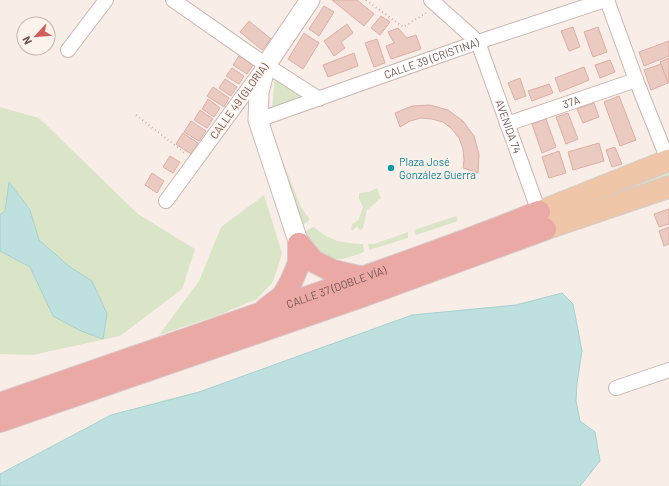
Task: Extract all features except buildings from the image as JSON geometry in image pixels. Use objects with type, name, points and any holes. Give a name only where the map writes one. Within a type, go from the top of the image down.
[{"type":"highway","name":"CALLE 37 (DOBLE VÍA)","points":[[0,404],[363,278],[503,227],[542,220]]},
{"type":"highway","name":"CALLE 37 (DOBLE VÍA)","points":[[0,421],[362,296],[542,220]]},
{"type":"highway","points":[[299,244],[313,261],[333,271],[363,278]]},
{"type":"highway","points":[[259,314],[283,296],[291,282],[299,263],[299,244]]},
{"type":"main road","name":"CALLE 37 (DOBLE VÍA)","points":[[542,220],[669,160]]},
{"type":"main road","name":"CALLE 37 (DOBLE VÍA)","points":[[542,220],[669,187]]},
{"type":"street","points":[[68,50],[106,0]]},
{"type":"street","points":[[174,0],[266,65],[319,99]]},
{"type":"street","name":"CALLE 49 (GLORIA)","points":[[166,201],[266,65],[310,0]]},
{"type":"street","points":[[606,0],[636,80],[669,160]]},
{"type":"street","name":"CALLE 39 (CRISTINA)","points":[[258,120],[478,42],[606,0]]},
{"type":"street","points":[[434,3],[478,42]]},
{"type":"street","name":"AVENIDA 74","points":[[478,42],[542,220]]},
{"type":"street","points":[[266,65],[259,92],[258,120],[299,244]]},
{"type":"street","name":"37A","points":[[507,124],[636,80]]},
{"type":"street","points":[[616,388],[669,370]]},
{"type":"path","points":[[366,0],[403,27],[434,3]]},
{"type":"path","points":[[136,115],[196,161]]},
{"type":"green space","points":[[275,76],[307,96],[272,109]]},
{"type":"green space","points":[[0,107],[39,118],[138,214],[195,249],[182,289],[120,336],[33,355],[0,354],[0,251],[30,267],[53,316],[81,331],[103,339],[92,281],[70,267],[39,240],[30,210],[9,183],[5,211],[0,215]]},
{"type":"green space","points":[[276,144],[301,207],[310,220],[303,225]]},
{"type":"green space","points":[[669,167],[669,182],[556,214]]},
{"type":"green space","points":[[377,188],[381,198],[367,210],[363,228],[360,230],[357,226],[351,230],[352,224],[358,221],[363,207],[359,199],[359,193],[369,192]]},
{"type":"green space","points":[[264,195],[282,253],[273,282],[257,299],[219,315],[159,335],[199,281],[221,227]]},
{"type":"green space","points":[[456,216],[458,221],[416,235],[414,230]]},
{"type":"green space","points":[[314,227],[331,238],[349,243],[363,244],[364,252],[343,259],[336,259],[326,256],[317,250],[307,236],[305,231]]},
{"type":"green space","points":[[408,232],[408,238],[369,250],[368,244],[374,244]]},
{"type":"water","points":[[9,182],[30,210],[39,240],[70,267],[92,281],[107,314],[103,339],[81,331],[53,316],[30,267],[0,251],[0,215],[5,211]]},
{"type":"water","points":[[562,293],[573,304],[582,351],[576,401],[580,421],[595,432],[600,461],[580,486],[0,486],[0,474],[111,415],[199,392],[412,315],[516,305]]},
{"type":"place","name":"Plaza José González Guerra","points":[[391,168]]}]
